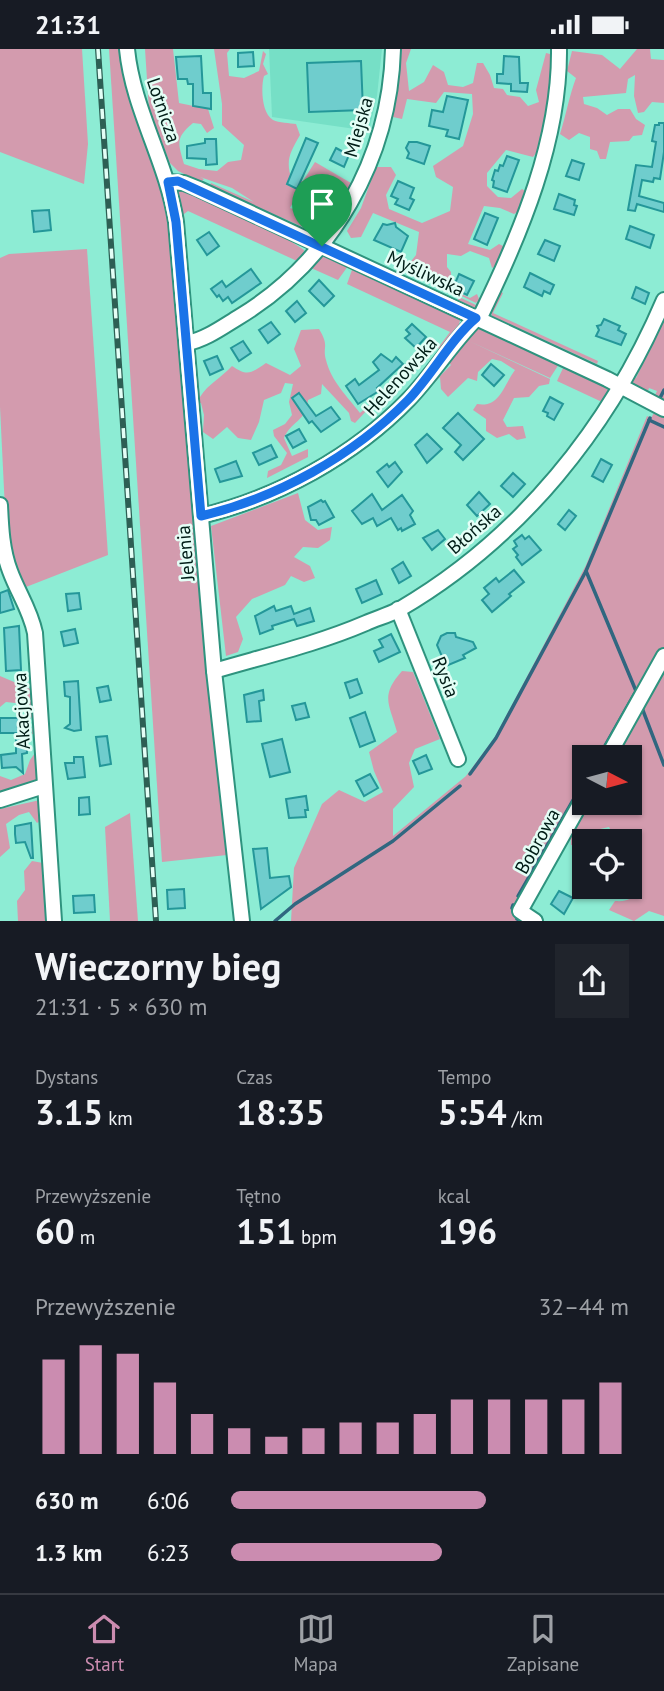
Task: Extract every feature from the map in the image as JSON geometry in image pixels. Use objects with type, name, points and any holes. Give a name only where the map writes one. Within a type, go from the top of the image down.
[{"type":"street","name":"Lotnicza","points":[[127,49],[139,106],[168,182]]},
{"type":"street","name":"Miejska","points":[[187,343],[216,330],[259,304],[322,246],[352,201],[375,147],[388,96],[393,49]]},
{"type":"street","name":"Helenowska","points":[[201,516],[266,495],[312,471],[370,435],[416,391],[482,312],[538,178],[554,102],[559,49]]},
{"type":"street","name":"Myśliwska","points":[[168,182],[185,183],[622,386],[664,409]]},
{"type":"street","name":"Jelenia","points":[[168,182],[176,222],[214,671],[242,921]]},
{"type":"street","name":"Błońska","points":[[214,671],[332,637],[398,610],[457,570],[514,521],[548,486],[587,439],[622,386],[664,300]]},
{"type":"street","name":"Akacjowa","points":[[0,505],[5,575],[31,613],[35,633],[54,921]]},
{"type":"street","name":"Rysia","points":[[398,610],[458,759]]},
{"type":"street","points":[[614,745],[664,656]]},
{"type":"street","points":[[0,800],[44,786]]},
{"type":"street","name":"Bobrowa","points":[[535,921],[520,911],[574,815]]},
{"type":"shaded area","points":[[0,49],[82,49],[88,144],[84,184],[0,152]]},
{"type":"shaded area","points":[[109,49],[121,49],[168,201],[227,855],[162,862]]},
{"type":"shaded area","points":[[145,49],[173,49],[179,103],[208,109],[214,128],[207,133],[201,124],[193,123],[179,141],[184,164],[217,171],[228,162],[241,160],[244,145],[222,125],[222,104],[214,49],[230,49],[227,53],[229,76],[244,78],[259,71],[263,51],[266,54],[263,64],[268,74],[264,76],[262,92],[266,112],[273,120],[296,124],[300,135],[290,157],[292,181],[303,181],[315,162],[351,183],[343,196],[337,195],[340,181],[319,177],[305,196],[296,197],[290,208],[328,214],[331,220],[322,226],[326,228],[321,235],[210,186],[211,183],[254,202],[232,188],[200,177],[204,179],[201,182],[178,171],[170,163],[149,110]]},
{"type":"shaded area","points":[[269,49],[382,49],[377,96],[369,131],[272,117]]},
{"type":"shaded area","points":[[402,49],[411,49],[406,63],[409,91],[424,82],[433,65],[444,72],[448,85],[463,87],[473,83],[477,63],[483,63],[494,88],[503,89],[507,95],[520,97],[528,106],[539,102],[536,90],[546,53],[554,55],[546,124],[538,149],[533,157],[506,150],[487,173],[487,186],[498,197],[511,198],[522,189],[528,193],[522,209],[514,214],[500,208],[484,206],[468,244],[490,250],[499,244],[505,247],[501,262],[492,268],[489,258],[470,251],[461,256],[447,254],[451,289],[470,298],[477,294],[479,299],[486,286],[488,287],[485,297],[482,296],[475,308],[458,300],[459,297],[476,305],[478,300],[476,303],[413,272],[408,265],[416,255],[419,232],[373,213],[361,237],[351,238],[347,231],[361,208],[376,167],[391,167],[396,175],[386,195],[389,209],[422,223],[450,211],[453,187],[436,177],[433,166],[463,146],[473,114],[472,94],[444,92],[436,103],[407,99],[402,119],[393,117]]},
{"type":"shaded area","points":[[637,49],[650,49],[651,59],[664,60],[664,103],[652,102],[644,112],[638,113],[634,96],[635,75],[628,79],[626,93],[583,97],[584,104],[607,115],[618,109],[630,109],[636,119],[645,125],[642,135],[633,136],[629,141],[610,142],[606,159],[600,159],[597,151],[590,149],[590,137],[579,133],[569,140],[560,134],[576,78],[567,71],[572,51],[602,55],[620,69]]},
{"type":"shaded area","points":[[180,188],[294,238],[292,242],[304,250],[303,257],[266,291],[297,261],[188,211],[184,214],[188,268],[183,213],[177,190]]},
{"type":"shaded area","points":[[87,249],[108,555],[26,587],[11,557],[6,530],[0,407],[0,258],[9,254]]},
{"type":"shaded area","points":[[321,254],[348,266],[338,280],[311,268],[307,269]]},
{"type":"shaded area","points":[[353,267],[447,310],[446,313],[460,320],[459,325],[439,350],[450,332],[347,284]]},
{"type":"shaded area","points":[[501,292],[503,293],[493,313],[598,361],[597,364],[492,316],[491,312]]},
{"type":"shaded area","points":[[664,320],[664,404],[653,399],[657,391],[649,388],[646,396],[636,388],[632,377],[636,378]]},
{"type":"shaded area","points":[[477,325],[559,364],[550,378],[469,341],[550,379],[549,384],[539,386],[529,397],[514,398],[503,420],[507,427],[523,426],[526,438],[517,440],[509,434],[497,438],[486,431],[486,419],[473,410],[477,404],[491,403],[496,399],[515,370],[501,361],[492,359],[478,372],[477,381],[468,378],[448,397],[441,389],[440,377],[418,399],[438,375],[451,365],[447,361]]},
{"type":"shaded area","points":[[319,329],[325,343],[328,368],[360,413],[383,393],[355,423],[322,384],[321,394],[308,400],[304,413],[284,438],[292,456],[308,449],[308,457],[267,478],[268,471],[281,465],[287,453],[274,436],[273,430],[285,424],[292,415],[289,402],[293,384],[285,383],[281,393],[264,400],[251,440],[238,438],[227,427],[213,439],[203,432],[204,415],[201,403],[198,403],[194,348],[214,340],[195,348],[200,397],[232,366],[242,372],[249,372],[266,363],[290,375],[301,366],[294,349],[301,330]]},
{"type":"shaded area","points":[[564,366],[603,382],[602,385],[608,390],[602,402],[557,381]]},
{"type":"shaded area","points":[[654,413],[664,418],[664,651],[612,745],[572,745],[572,814],[519,908],[528,921],[291,921],[294,868],[322,804],[339,790],[365,802],[383,792],[369,752],[397,732],[388,700],[391,687],[402,671],[413,672],[440,739],[415,749],[409,763],[414,787],[393,809],[393,836],[466,776],[495,737],[586,565],[647,416],[651,418]]},
{"type":"shaded area","points":[[298,493],[305,520],[318,530],[332,527],[330,540],[318,548],[303,547],[294,557],[310,566],[315,578],[304,582],[291,576],[285,585],[252,599],[236,617],[243,639],[238,652],[226,656],[211,526]]},
{"type":"shaded area","points":[[664,673],[664,916],[649,911],[634,921],[609,910],[615,901],[642,899],[642,829],[572,829],[581,815],[642,815],[642,745],[622,745]]},
{"type":"shaded area","points":[[0,676],[35,691],[36,734],[32,734],[33,721],[24,704],[6,702],[0,707]]},
{"type":"shaded area","points":[[35,753],[41,758],[40,779],[0,795],[0,776],[11,780],[25,774]]},
{"type":"shaded area","points":[[40,800],[41,820],[37,823],[29,812],[6,824],[10,848],[0,857],[0,809]]},
{"type":"shaded area","points":[[130,813],[138,921],[110,921],[105,827]]},
{"type":"shaded area","points":[[32,861],[43,863],[48,921],[18,921],[17,901],[25,890],[24,871]]},
{"type":"building","points":[[253,52],[254,66],[238,67],[238,53]]},
{"type":"building","points":[[201,56],[203,93],[211,93],[211,109],[193,106],[193,84],[188,84],[187,79],[178,79],[176,57]]},
{"type":"building","points":[[504,56],[519,57],[520,83],[528,83],[527,92],[511,91],[511,84],[497,83],[497,74],[503,74]]},
{"type":"building","points":[[361,61],[363,110],[309,112],[307,63]]},
{"type":"building","points":[[447,96],[468,100],[459,139],[446,136],[448,130],[429,126],[432,110],[443,112]]},
{"type":"building","points":[[664,123],[660,179],[654,178],[653,182],[642,180],[639,196],[664,203],[664,212],[637,204],[635,211],[628,210],[636,165],[652,167],[656,142],[652,141],[655,125]]},
{"type":"building","points":[[306,138],[318,143],[297,189],[287,184]]},
{"type":"building","points":[[205,139],[216,139],[217,164],[206,165],[206,159],[187,158],[187,146],[205,143]]},
{"type":"building","points":[[409,142],[430,146],[424,164],[407,158],[409,153],[406,148]]},
{"type":"building","points":[[336,148],[349,155],[344,167],[330,160]]},
{"type":"building","points":[[507,156],[519,160],[507,192],[493,187],[492,180],[495,170],[498,171],[500,165],[503,166]]},
{"type":"building","points":[[572,160],[584,164],[579,180],[566,176]]},
{"type":"building","points":[[398,181],[414,188],[410,198],[414,200],[409,210],[395,204],[398,199],[391,196]]},
{"type":"building","points":[[322,184],[333,189],[328,201],[317,197]]},
{"type":"building","points":[[559,194],[575,200],[574,205],[577,206],[574,215],[554,209]]},
{"type":"building","points":[[49,210],[51,230],[34,232],[32,211]]},
{"type":"building","points":[[485,213],[498,218],[487,245],[474,239]]},
{"type":"building","points":[[395,223],[396,227],[408,236],[401,252],[374,240],[383,224]]},
{"type":"building","points":[[630,226],[654,235],[650,248],[626,239]]},
{"type":"building","points":[[209,232],[219,246],[207,255],[197,240]]},
{"type":"building","points":[[545,240],[560,246],[554,261],[538,254]]},
{"type":"building","points":[[251,269],[261,283],[232,303],[228,297],[223,301],[219,295],[217,297],[211,289],[222,281],[226,287]]},
{"type":"building","points":[[530,273],[554,285],[550,294],[544,291],[542,296],[524,287]]},
{"type":"building","points":[[459,274],[474,281],[467,295],[453,288]]},
{"type":"building","points":[[319,280],[334,296],[324,306],[309,291]]},
{"type":"building","points":[[636,287],[649,293],[645,304],[632,298]]},
{"type":"building","points":[[297,301],[306,313],[295,322],[286,311]]},
{"type":"building","points":[[604,319],[620,326],[618,330],[626,334],[621,345],[596,336],[599,330],[597,326],[601,325]]},
{"type":"building","points":[[271,322],[280,334],[268,343],[259,330]]},
{"type":"building","points":[[412,324],[426,337],[416,348],[405,338],[410,334],[406,330]]},
{"type":"building","points":[[243,341],[251,353],[239,361],[231,348]]},
{"type":"building","points":[[381,354],[392,362],[396,357],[403,364],[377,388],[379,391],[358,404],[346,386],[355,379],[359,385],[379,370],[373,362]]},
{"type":"building","points":[[217,356],[223,369],[210,375],[204,361]]},
{"type":"building","points":[[491,364],[504,375],[494,386],[482,375]]},
{"type":"building","points":[[299,393],[316,416],[331,407],[340,419],[321,432],[312,421],[309,423],[292,398]]},
{"type":"building","points":[[550,397],[563,404],[554,420],[543,411]]},
{"type":"building","points":[[458,413],[484,439],[463,460],[455,452],[461,445],[443,428]]},
{"type":"building","points":[[299,429],[306,441],[293,448],[286,436]]},
{"type":"building","points":[[427,434],[442,449],[427,463],[415,445]]},
{"type":"building","points":[[271,445],[277,457],[259,465],[253,453]]},
{"type":"building","points":[[601,459],[612,465],[603,482],[592,476]]},
{"type":"building","points":[[236,461],[242,476],[220,482],[215,469]]},
{"type":"building","points":[[395,462],[402,472],[388,487],[377,472],[387,464],[389,467]]},
{"type":"building","points":[[513,473],[525,484],[513,497],[501,486]]},
{"type":"building","points":[[479,492],[490,504],[477,516],[467,505]]},
{"type":"building","points":[[372,494],[382,510],[402,495],[413,511],[410,515],[415,524],[402,531],[401,528],[398,530],[391,518],[377,526],[373,518],[362,524],[352,511]]},
{"type":"building","points":[[321,500],[325,501],[334,517],[319,525],[316,520],[311,520],[308,507]]},
{"type":"building","points":[[569,510],[576,516],[565,530],[558,524]]},
{"type":"building","points":[[438,530],[445,539],[432,550],[423,538]]},
{"type":"building","points":[[522,535],[525,539],[529,536],[541,550],[522,565],[513,549],[517,546],[514,541]]},
{"type":"building","points":[[403,562],[411,576],[399,583],[392,569]]},
{"type":"building","points":[[514,570],[524,582],[492,612],[482,600],[489,594],[484,588],[496,578],[499,582]]},
{"type":"building","points":[[376,580],[382,594],[362,603],[356,589]]},
{"type":"building","points":[[8,590],[14,609],[0,613],[0,593]]},
{"type":"building","points":[[79,593],[81,609],[68,611],[66,594]]},
{"type":"building","points":[[274,606],[276,611],[291,606],[294,614],[310,608],[314,621],[297,626],[294,619],[272,626],[273,629],[260,634],[255,616]]},
{"type":"building","points":[[19,626],[21,670],[6,671],[4,628]]},
{"type":"building","points":[[75,629],[78,643],[64,646],[61,632]]},
{"type":"building","points":[[455,633],[456,637],[473,642],[476,648],[463,655],[465,658],[446,666],[437,645],[441,636]]},
{"type":"building","points":[[391,634],[400,652],[379,662],[374,651],[383,647],[379,640]]},
{"type":"building","points":[[357,679],[362,693],[350,698],[345,683]]},
{"type":"building","points":[[78,681],[81,730],[74,731],[65,728],[70,724],[70,697],[65,696],[64,682]]},
{"type":"building","points":[[108,686],[111,700],[100,702],[97,688]]},
{"type":"building","points":[[263,690],[264,700],[259,701],[261,721],[247,722],[244,695]]},
{"type":"building","points":[[305,703],[309,717],[296,720],[292,706]]},
{"type":"building","points":[[365,712],[375,741],[360,747],[350,718]]},
{"type":"building","points":[[0,718],[26,718],[18,727],[26,734],[27,753],[22,754],[23,773],[16,767],[2,768],[1,755],[16,753],[16,733],[0,733]]},
{"type":"building","points":[[107,736],[111,764],[100,766],[96,737]]},
{"type":"building","points":[[282,739],[290,772],[270,777],[262,744]]},
{"type":"building","points":[[426,755],[432,769],[419,774],[413,761]]},
{"type":"building","points":[[74,757],[83,757],[85,777],[68,779],[65,763],[74,763]]},
{"type":"building","points":[[370,774],[378,788],[364,796],[356,781]]},
{"type":"building","points":[[306,796],[306,817],[289,818],[286,799]]},
{"type":"building","points":[[89,797],[90,814],[79,815],[79,798]]},
{"type":"building","points":[[31,823],[33,858],[25,842],[16,843],[15,834],[15,826]]},
{"type":"building","points":[[267,848],[270,878],[289,876],[291,887],[261,909],[253,849]]},
{"type":"building","points":[[184,889],[185,908],[168,909],[167,890]]},
{"type":"building","points":[[559,891],[572,899],[564,914],[551,904]]},
{"type":"building","points":[[94,895],[95,912],[74,913],[73,896]]},
{"type":"waterway","points":[[659,400],[664,390]]},
{"type":"waterway","points":[[470,774],[496,738],[586,571],[650,418]]},
{"type":"waterway","points":[[649,420],[664,427]]},
{"type":"waterway","points":[[586,571],[636,691],[605,745]]},
{"type":"waterway","points":[[642,708],[664,765]]},
{"type":"waterway","points":[[275,921],[295,904],[393,841],[460,786]]},
{"type":"waterway","points":[[518,896],[572,802]]},
{"type":"waterway","points":[[517,919],[521,921]]},
{"type":"railway","points":[[98,49],[156,921]]},
{"type":"route","points":[[168,182],[185,183],[322,246],[476,318],[408,400],[377,430],[323,465],[266,495],[201,516],[176,222],[168,182]]}]
